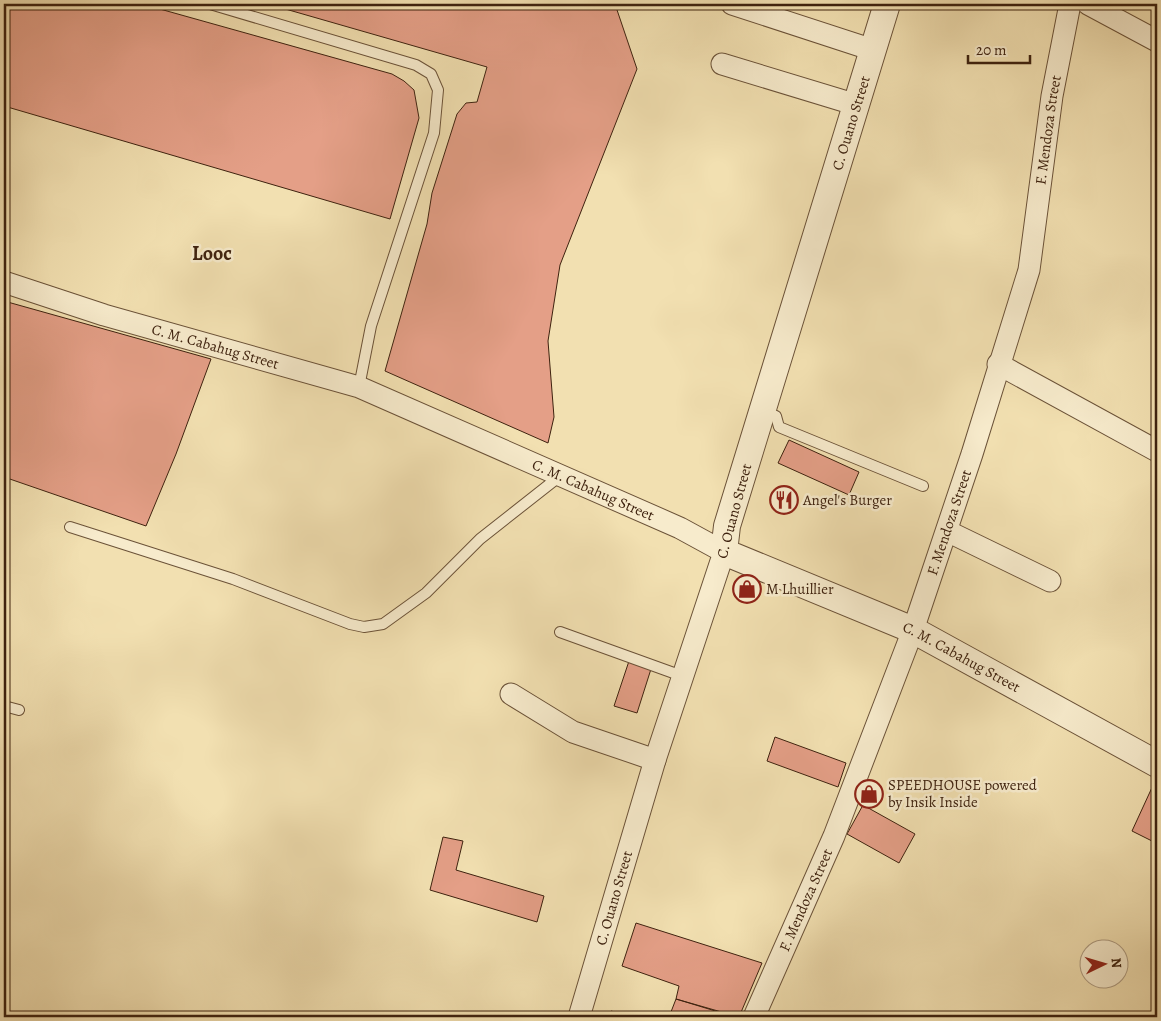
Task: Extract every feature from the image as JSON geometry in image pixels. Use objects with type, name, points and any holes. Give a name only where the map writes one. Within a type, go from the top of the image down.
[{"type":"street","points":[[732,4],[873,50]]},
{"type":"street","name":"C. Ouano Street","points":[[579,1017],[655,760],[724,552],[727,526],[767,426],[886,4]]},
{"type":"street","name":"F. Mendoza Street","points":[[754,1017],[834,836],[912,630],[947,531],[1029,270],[1052,96],[1070,4]]},
{"type":"street","points":[[1088,4],[1157,41]]},
{"type":"street","points":[[722,64],[857,105]]},
{"type":"street","name":"C. M. Cabahug Street","points":[[4,282],[104,315],[359,387],[680,528],[724,552],[912,630],[1157,764]]},
{"type":"street","points":[[998,364],[1157,451]]},
{"type":"street","points":[[947,531],[1050,581]]},
{"type":"street","points":[[511,694],[573,732],[655,760]]},
{"type":"lane","points":[[210,4],[416,64],[431,74],[438,90],[434,133],[371,326],[359,387]]},
{"type":"lane","points":[[767,426],[923,486]]},
{"type":"lane","points":[[70,527],[233,579],[350,624],[364,626],[383,624],[426,593],[480,539],[561,475]]},
{"type":"lane","points":[[560,632],[682,676]]},
{"type":"lane","points":[[4,706],[19,710]]},
{"type":"building","points":[[4,4],[142,4],[392,74],[414,90],[419,118],[390,219],[4,106]]},
{"type":"building","points":[[268,4],[615,4],[637,69],[560,265],[548,341],[554,417],[548,443],[385,371],[427,224],[432,193],[457,114],[466,103],[477,102],[487,67]]},
{"type":"building","points":[[4,301],[211,359],[176,454],[146,526],[4,477]]},
{"type":"building","points":[[789,440],[859,472],[849,495],[778,463]]},
{"type":"building","name":"M Lhuillier","points":[[739,580],[758,587],[755,598],[735,591]]},
{"type":"building","points":[[629,661],[651,669],[637,713],[614,706]]},
{"type":"building","points":[[775,737],[846,763],[838,787],[767,761]]},
{"type":"building","points":[[1155,781],[1157,782],[1156,843],[1132,831]]},
{"type":"building","points":[[863,805],[915,834],[899,863],[847,834]]},
{"type":"building","points":[[443,837],[463,841],[456,870],[544,896],[537,922],[430,890]]},
{"type":"building","points":[[636,923],[762,963],[739,1017],[676,999],[679,986],[622,966]]},
{"type":"building","points":[[676,999],[735,1017],[669,1017]]},
{"type":"building","points":[[611,1011],[634,1017],[609,1017]]},
{"type":"place","name":"Angel's Burger","points":[[784,500]]},
{"type":"place","name":"M Lhuillier","points":[[747,589]]},
{"type":"place","name":"SPEEDHOUSE powered by Insik Inside","points":[[869,794]]},
{"type":"district","name":"Looc","points":[[212,253]]}]
